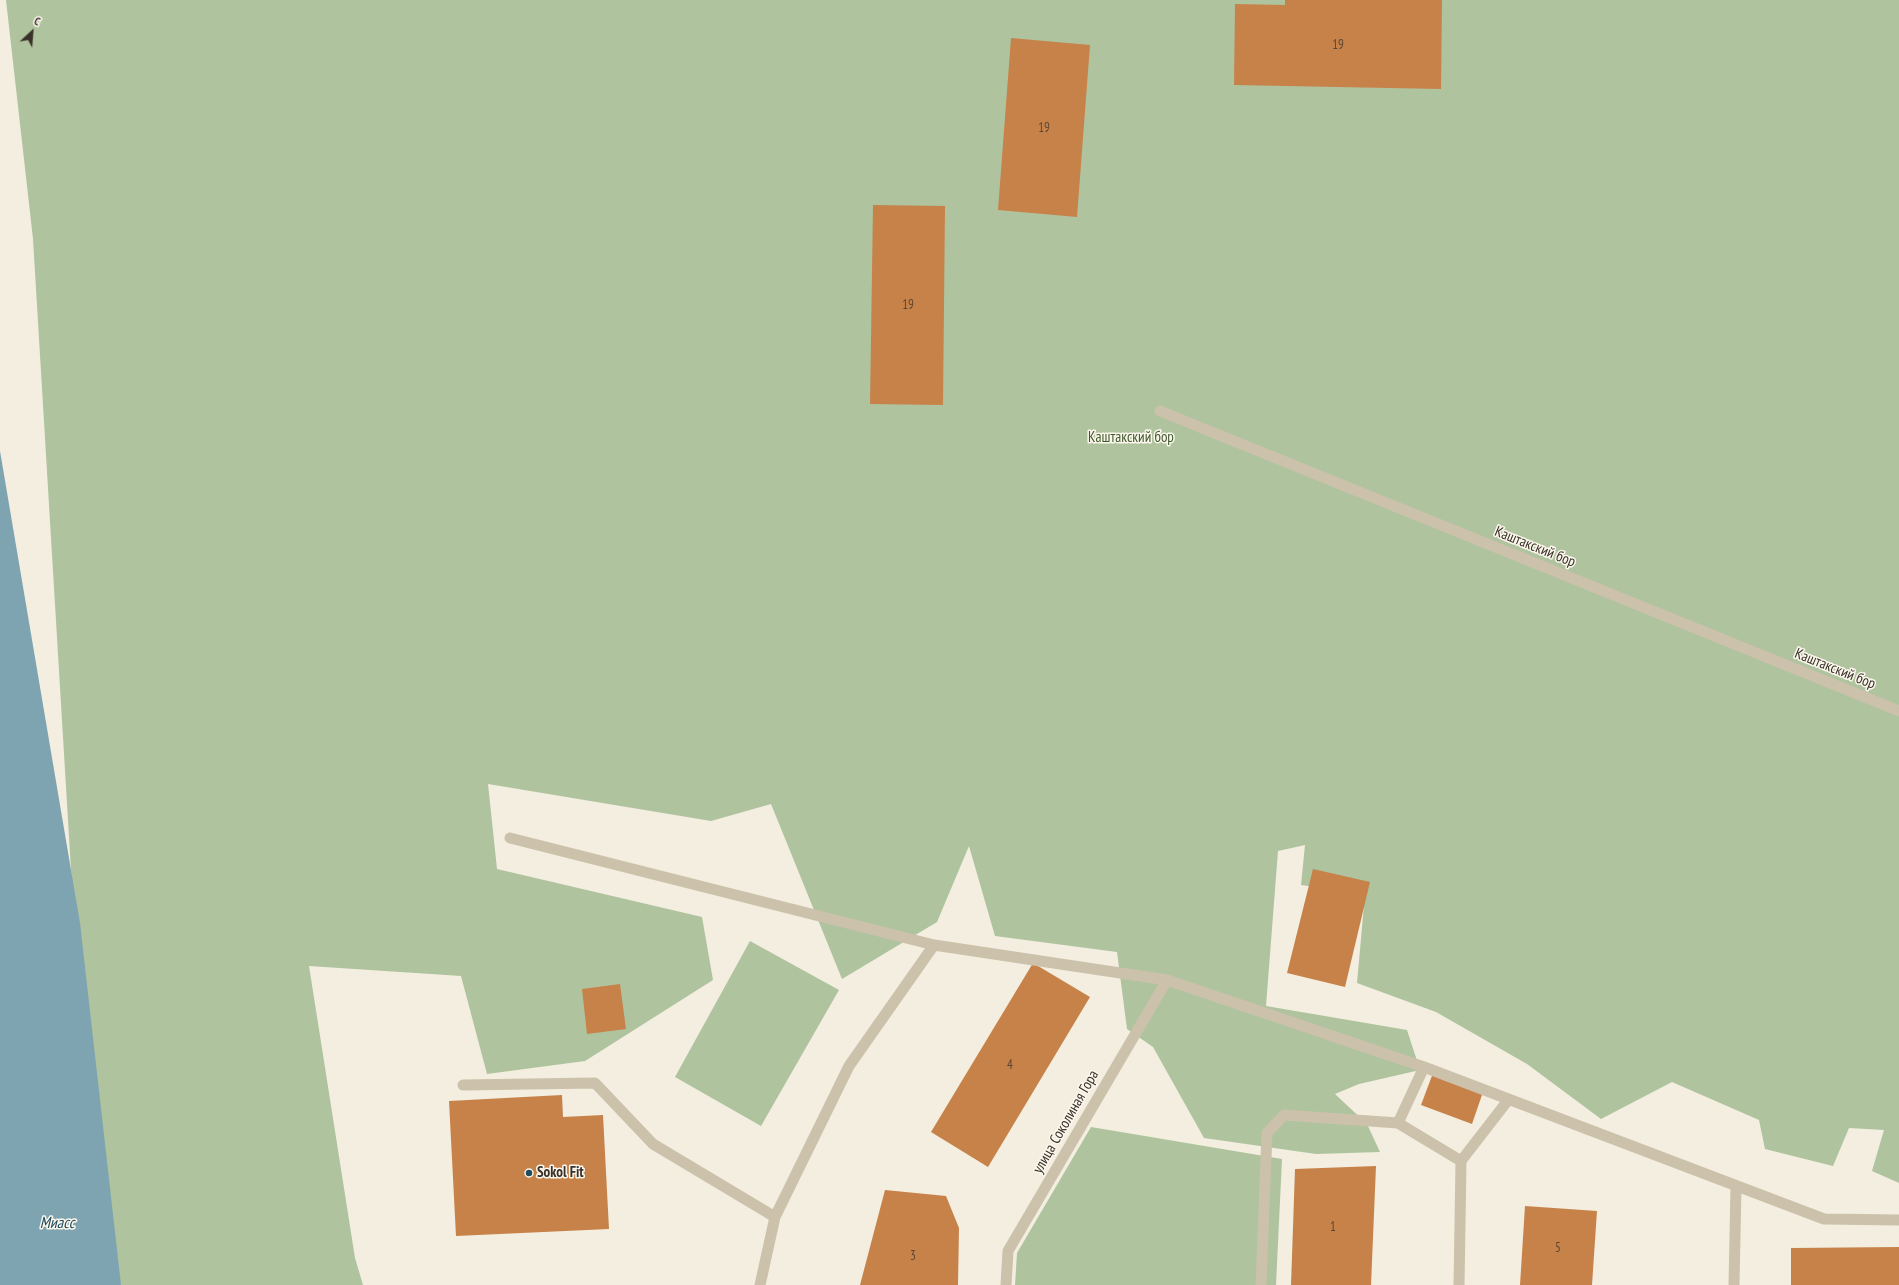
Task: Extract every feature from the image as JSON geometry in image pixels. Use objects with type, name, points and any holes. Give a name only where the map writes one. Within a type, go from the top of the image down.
[{"type":"street","name":"Каштакский бор","points":[[1160,411],[1899,711]]},
{"type":"street","points":[[510,838],[934,945],[1167,980],[1424,1067],[1824,1219],[1899,1220]]},
{"type":"street","points":[[760,1285],[775,1217],[849,1066],[934,945]]},
{"type":"street","name":"улица Соколиная Гора","points":[[1006,1285],[1008,1251],[1167,980]]},
{"type":"street","points":[[1398,1123],[1424,1067]]},
{"type":"street","points":[[463,1085],[595,1083],[653,1144],[775,1217]]},
{"type":"street","points":[[1459,1285],[1461,1161],[1509,1099]]},
{"type":"street","points":[[1261,1285],[1267,1133],[1284,1115],[1398,1123],[1461,1161]]},
{"type":"street","points":[[1734,1285],[1736,1186]]},
{"type":"green space","name":"Каштакский бор","points":[[6,0],[1899,0],[1899,1183],[1872,1171],[1884,1130],[1849,1128],[1833,1166],[1765,1149],[1759,1120],[1672,1082],[1601,1119],[1527,1064],[1436,1012],[1357,983],[1365,894],[1301,885],[1305,845],[1278,851],[1266,1006],[1407,1030],[1420,1070],[1359,1084],[1335,1094],[1367,1124],[1380,1152],[1316,1154],[1204,1138],[1153,1047],[1127,1029],[1117,952],[995,936],[969,846],[937,922],[842,979],[771,804],[711,821],[488,784],[497,869],[702,917],[713,980],[585,1061],[487,1074],[461,976],[309,966],[355,1258],[363,1285],[96,1285],[33,239]]},
{"type":"green space","points":[[750,941],[839,990],[761,1126],[675,1077]]},
{"type":"green space","points":[[1091,1127],[1282,1159],[1276,1285],[1015,1285],[1017,1253]]},
{"type":"water","name":"Миасс","points":[[0,451],[80,923],[121,1285],[0,1285]]},
{"type":"building","points":[[1285,0],[1442,0],[1441,89],[1234,85],[1235,4],[1285,5]]},
{"type":"building","points":[[1011,38],[1090,45],[1077,217],[998,210]]},
{"type":"building","points":[[873,205],[945,206],[943,405],[870,404]]},
{"type":"building","points":[[1313,869],[1370,882],[1345,987],[1287,973]]},
{"type":"building","points":[[1033,963],[1090,997],[988,1167],[931,1132]]},
{"type":"building","points":[[620,984],[626,1029],[587,1034],[582,989]]},
{"type":"building","points":[[1433,1073],[1483,1092],[1472,1124],[1421,1105]]},
{"type":"building","name":"Sokol Fit","points":[[562,1095],[563,1117],[603,1115],[609,1229],[456,1236],[449,1101]]},
{"type":"building","points":[[1376,1166],[1371,1285],[1291,1285],[1295,1169]]},
{"type":"building","points":[[885,1190],[946,1196],[959,1228],[958,1285],[860,1285]]},
{"type":"building","points":[[1525,1206],[1597,1211],[1592,1285],[1520,1285]]},
{"type":"building","points":[[1899,1247],[1899,1285],[1791,1285],[1791,1248]]},
{"type":"place","name":"Sokol Fit","points":[[529,1173]]}]
